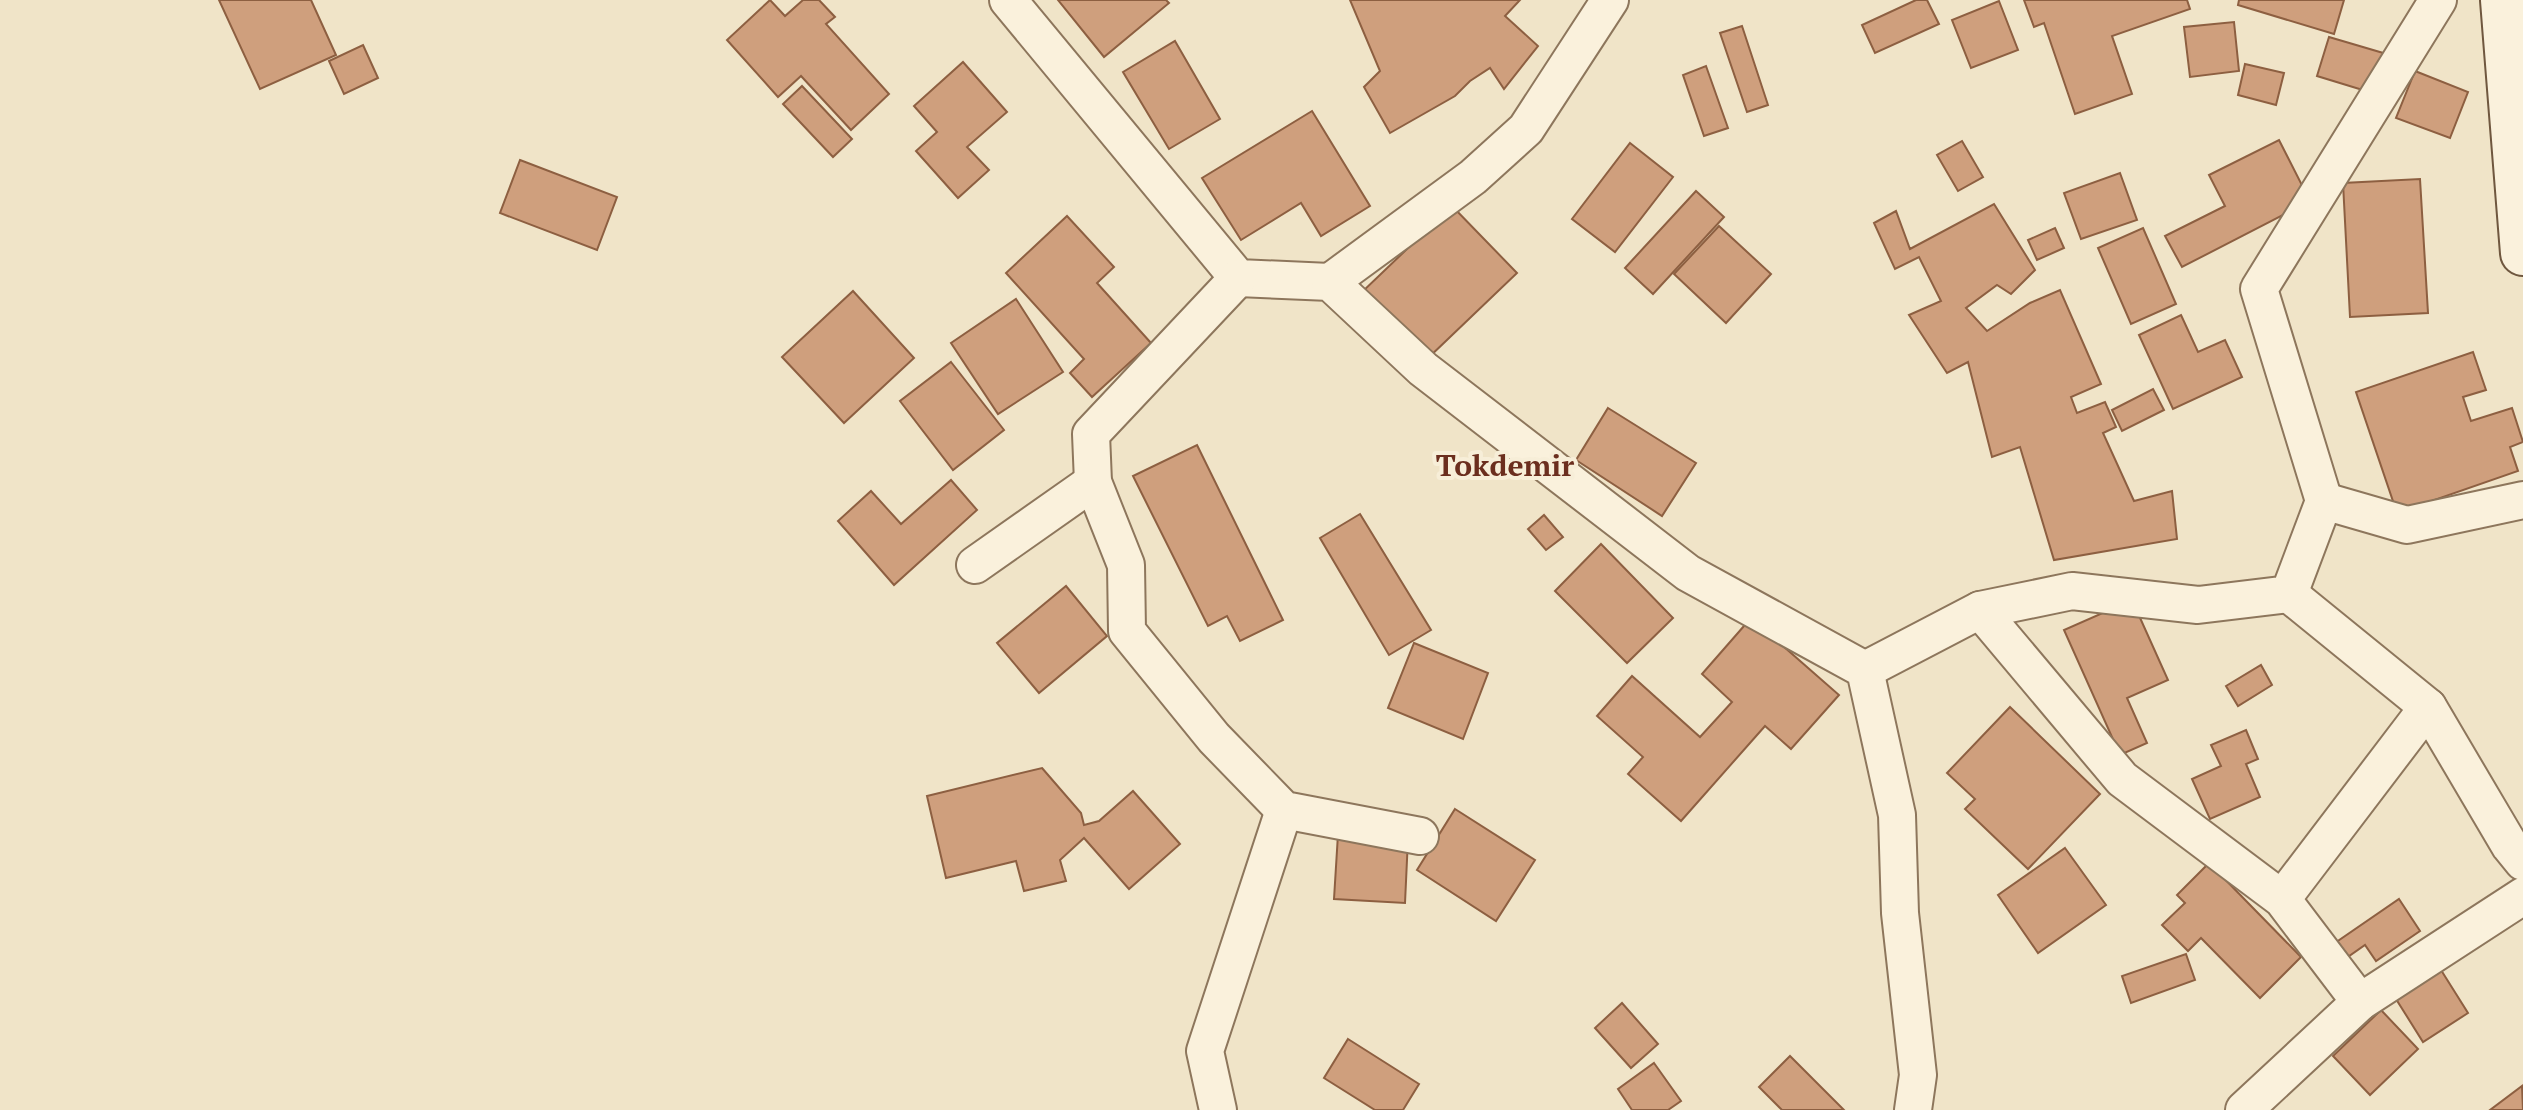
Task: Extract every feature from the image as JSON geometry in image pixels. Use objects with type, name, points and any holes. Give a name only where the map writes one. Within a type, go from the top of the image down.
[{"type":"street","points":[[1008,0],[1238,278],[1330,282],[1473,177],[1526,129],[1608,1]]},
{"type":"street","points":[[2289,594],[2324,501],[2259,289],[2438,0]]},
{"type":"street","points":[[2503,0],[2523,253]]},
{"type":"street","points":[[1238,278],[1091,434],[1093,482],[1126,565],[1127,631],[1214,738],[1284,810],[1420,836]]},
{"type":"street","points":[[1330,282],[1423,369],[1688,573],[1865,670],[1897,815],[1900,913],[1918,1075],[1913,1110]]},
{"type":"street","points":[[975,565],[1093,482]]},
{"type":"street","points":[[2324,501],[2407,525],[2523,500]]},
{"type":"street","points":[[1865,670],[1980,610],[2072,591],[2198,605],[2289,594],[2428,707],[2510,846],[2523,862]]},
{"type":"street","points":[[1980,610],[2122,779],[2282,899],[2360,1002]]},
{"type":"street","points":[[2282,899],[2428,707]]},
{"type":"street","points":[[1218,1110],[1205,1051],[1284,810]]},
{"type":"street","points":[[2244,1110],[2360,1002],[2523,896]]},
{"type":"building","points":[[219,0],[311,0],[336,55],[260,89]]},
{"type":"building","points":[[770,0],[785,16],[803,0],[819,0],[835,17],[826,24],[889,94],[851,130],[801,76],[778,97],[727,40]]},
{"type":"building","points":[[1058,0],[1166,0],[1169,3],[1104,57]]},
{"type":"building","points":[[1350,0],[1520,0],[1505,16],[1538,46],[1504,89],[1490,68],[1455,96],[1390,133],[1364,87],[1380,71]]},
{"type":"building","points":[[1916,0],[1927,0],[1939,24],[1875,53],[1862,25]]},
{"type":"building","points":[[2024,0],[2187,0],[2190,9],[2112,36],[2132,94],[2075,114],[2044,23],[2034,27]]},
{"type":"building","points":[[2239,0],[2344,0],[2334,34],[2238,5]]},
{"type":"building","points":[[1999,1],[2018,50],[1971,68],[1952,20]]},
{"type":"building","points":[[2234,22],[2239,71],[2190,77],[2184,27]]},
{"type":"building","points":[[1742,26],[1768,105],[1747,112],[1720,33]]},
{"type":"building","points":[[2329,37],[2390,55],[2379,95],[2317,76]]},
{"type":"building","points":[[1175,41],[1220,119],[1169,149],[1123,72]]},
{"type":"building","points":[[363,45],[378,78],[344,94],[329,61]]},
{"type":"building","points":[[963,62],[1007,112],[967,147],[989,170],[958,198],[916,151],[937,132],[914,106]]},
{"type":"building","points":[[2245,64],[2284,73],[2276,105],[2238,95]]},
{"type":"building","points":[[1706,66],[1728,128],[1704,136],[1683,75]]},
{"type":"building","points":[[2415,71],[2468,92],[2450,138],[2396,118]]},
{"type":"building","points":[[802,86],[852,139],[833,157],[783,104]]},
{"type":"building","points":[[1312,111],[1370,206],[1321,236],[1301,203],[1241,240],[1202,178]]},
{"type":"building","points":[[2279,140],[2310,201],[2182,267],[2165,236],[2225,206],[2209,175]]},
{"type":"building","points":[[1962,141],[1983,177],[1958,191],[1937,155]]},
{"type":"building","points":[[1630,143],[1673,177],[1615,252],[1572,219]]},
{"type":"building","points":[[520,160],[617,197],[597,250],[500,213]]},
{"type":"building","points":[[2120,173],[2137,220],[2081,239],[2064,193]]},
{"type":"building","points":[[2420,179],[2428,313],[2350,317],[2343,183]]},
{"type":"building","points":[[1696,191],[1724,217],[1653,294],[1625,268]]},
{"type":"building","points":[[1994,204],[2035,270],[2011,294],[1997,285],[1966,308],[1987,331],[2030,303],[2060,290],[2101,384],[2071,397],[2077,413],[2105,402],[2116,427],[2103,433],[2134,501],[2172,491],[2177,539],[2054,560],[2020,447],[1992,457],[1968,362],[1947,373],[1909,315],[1941,301],[1919,257],[1895,269],[1874,223],[1896,211],[1910,249]]},
{"type":"building","points":[[1452,206],[1517,273],[1426,360],[1361,293]]},
{"type":"building","points":[[1067,216],[1114,267],[1097,283],[1151,343],[1092,397],[1070,373],[1084,359],[1006,273]]},
{"type":"building","points":[[1719,226],[1771,274],[1726,323],[1674,274]]},
{"type":"building","points":[[2055,228],[2064,248],[2037,260],[2028,240]]},
{"type":"building","points":[[2143,228],[2176,304],[2131,324],[2098,248]]},
{"type":"building","points":[[853,291],[914,358],[844,423],[782,357]]},
{"type":"building","points":[[1016,299],[1063,372],[998,414],[951,343]]},
{"type":"building","points":[[2181,315],[2198,352],[2225,340],[2242,377],[2173,409],[2139,335]]},
{"type":"building","points":[[2473,352],[2486,390],[2463,397],[2471,421],[2512,408],[2523,442],[2510,447],[2518,471],[2397,513],[2356,392]]},
{"type":"building","points":[[951,362],[1004,430],[953,470],[900,401]]},
{"type":"building","points":[[2153,389],[2164,410],[2122,431],[2112,410]]},
{"type":"building","points":[[1608,408],[1696,463],[1662,516],[1576,460]]},
{"type":"building","points":[[1197,445],[1283,620],[1240,641],[1227,616],[1208,626],[1133,476]]},
{"type":"building","points":[[951,480],[977,510],[894,585],[838,521],[871,491],[901,524]]},
{"type":"building","points":[[1360,514],[1431,630],[1389,655],[1320,538]]},
{"type":"building","points":[[1544,515],[1563,537],[1546,550],[1528,529]]},
{"type":"building","points":[[1601,544],[1673,618],[1627,663],[1555,591]]},
{"type":"building","points":[[1066,586],[1107,636],[1039,693],[997,643]]},
{"type":"building","points":[[2132,600],[2168,680],[2127,698],[2147,743],[2120,755],[2064,630]]},
{"type":"building","points":[[1751,618],[1839,695],[1791,749],[1765,726],[1681,821],[1628,774],[1643,757],[1597,716],[1632,676],[1700,737],[1732,702],[1702,674]]},
{"type":"building","points":[[1414,643],[1488,673],[1463,739],[1388,708]]},
{"type":"building","points":[[2261,665],[2272,685],[2238,706],[2226,686]]},
{"type":"building","points":[[2010,707],[2100,794],[2028,869],[1965,809],[1975,799],[1947,773]]},
{"type":"building","points":[[2246,730],[2258,759],[2246,764],[2260,797],[2210,819],[2192,779],[2221,766],[2211,745]]},
{"type":"building","points":[[1042,768],[1081,813],[1084,825],[1099,821],[1133,791],[1180,844],[1129,889],[1084,838],[1060,860],[1066,881],[1024,891],[1016,861],[946,878],[927,796]]},
{"type":"building","points":[[1455,809],[1535,860],[1496,921],[1417,870]]},
{"type":"building","points":[[1338,834],[1408,838],[1405,903],[1334,899]]},
{"type":"building","points":[[2065,848],[2106,905],[2038,953],[1998,895]]},
{"type":"building","points":[[2209,863],[2301,957],[2260,998],[2201,938],[2188,951],[2162,925],[2185,903],[2177,895]]},
{"type":"building","points":[[2399,899],[2420,931],[2376,961],[2365,945],[2342,961],[2332,945]]},
{"type":"building","points":[[2186,954],[2195,980],[2131,1003],[2122,976]]},
{"type":"building","points":[[2441,970],[2468,1013],[2423,1042],[2396,999]]},
{"type":"building","points":[[1622,1003],[1658,1044],[1631,1068],[1595,1028]]},
{"type":"building","points":[[2381,1010],[2418,1049],[2370,1095],[2333,1056]]},
{"type":"building","points":[[1348,1039],[1419,1084],[1403,1110],[1375,1110],[1324,1078]]},
{"type":"building","points":[[1790,1056],[1844,1110],[1782,1110],[1759,1087]]},
{"type":"building","points":[[1654,1063],[1681,1101],[1668,1110],[1632,1110],[1618,1089]]},
{"type":"building","points":[[2522,1086],[2523,1110],[2490,1110]]},
{"type":"district","name":"Tokdemir","points":[[1505,466]]}]
